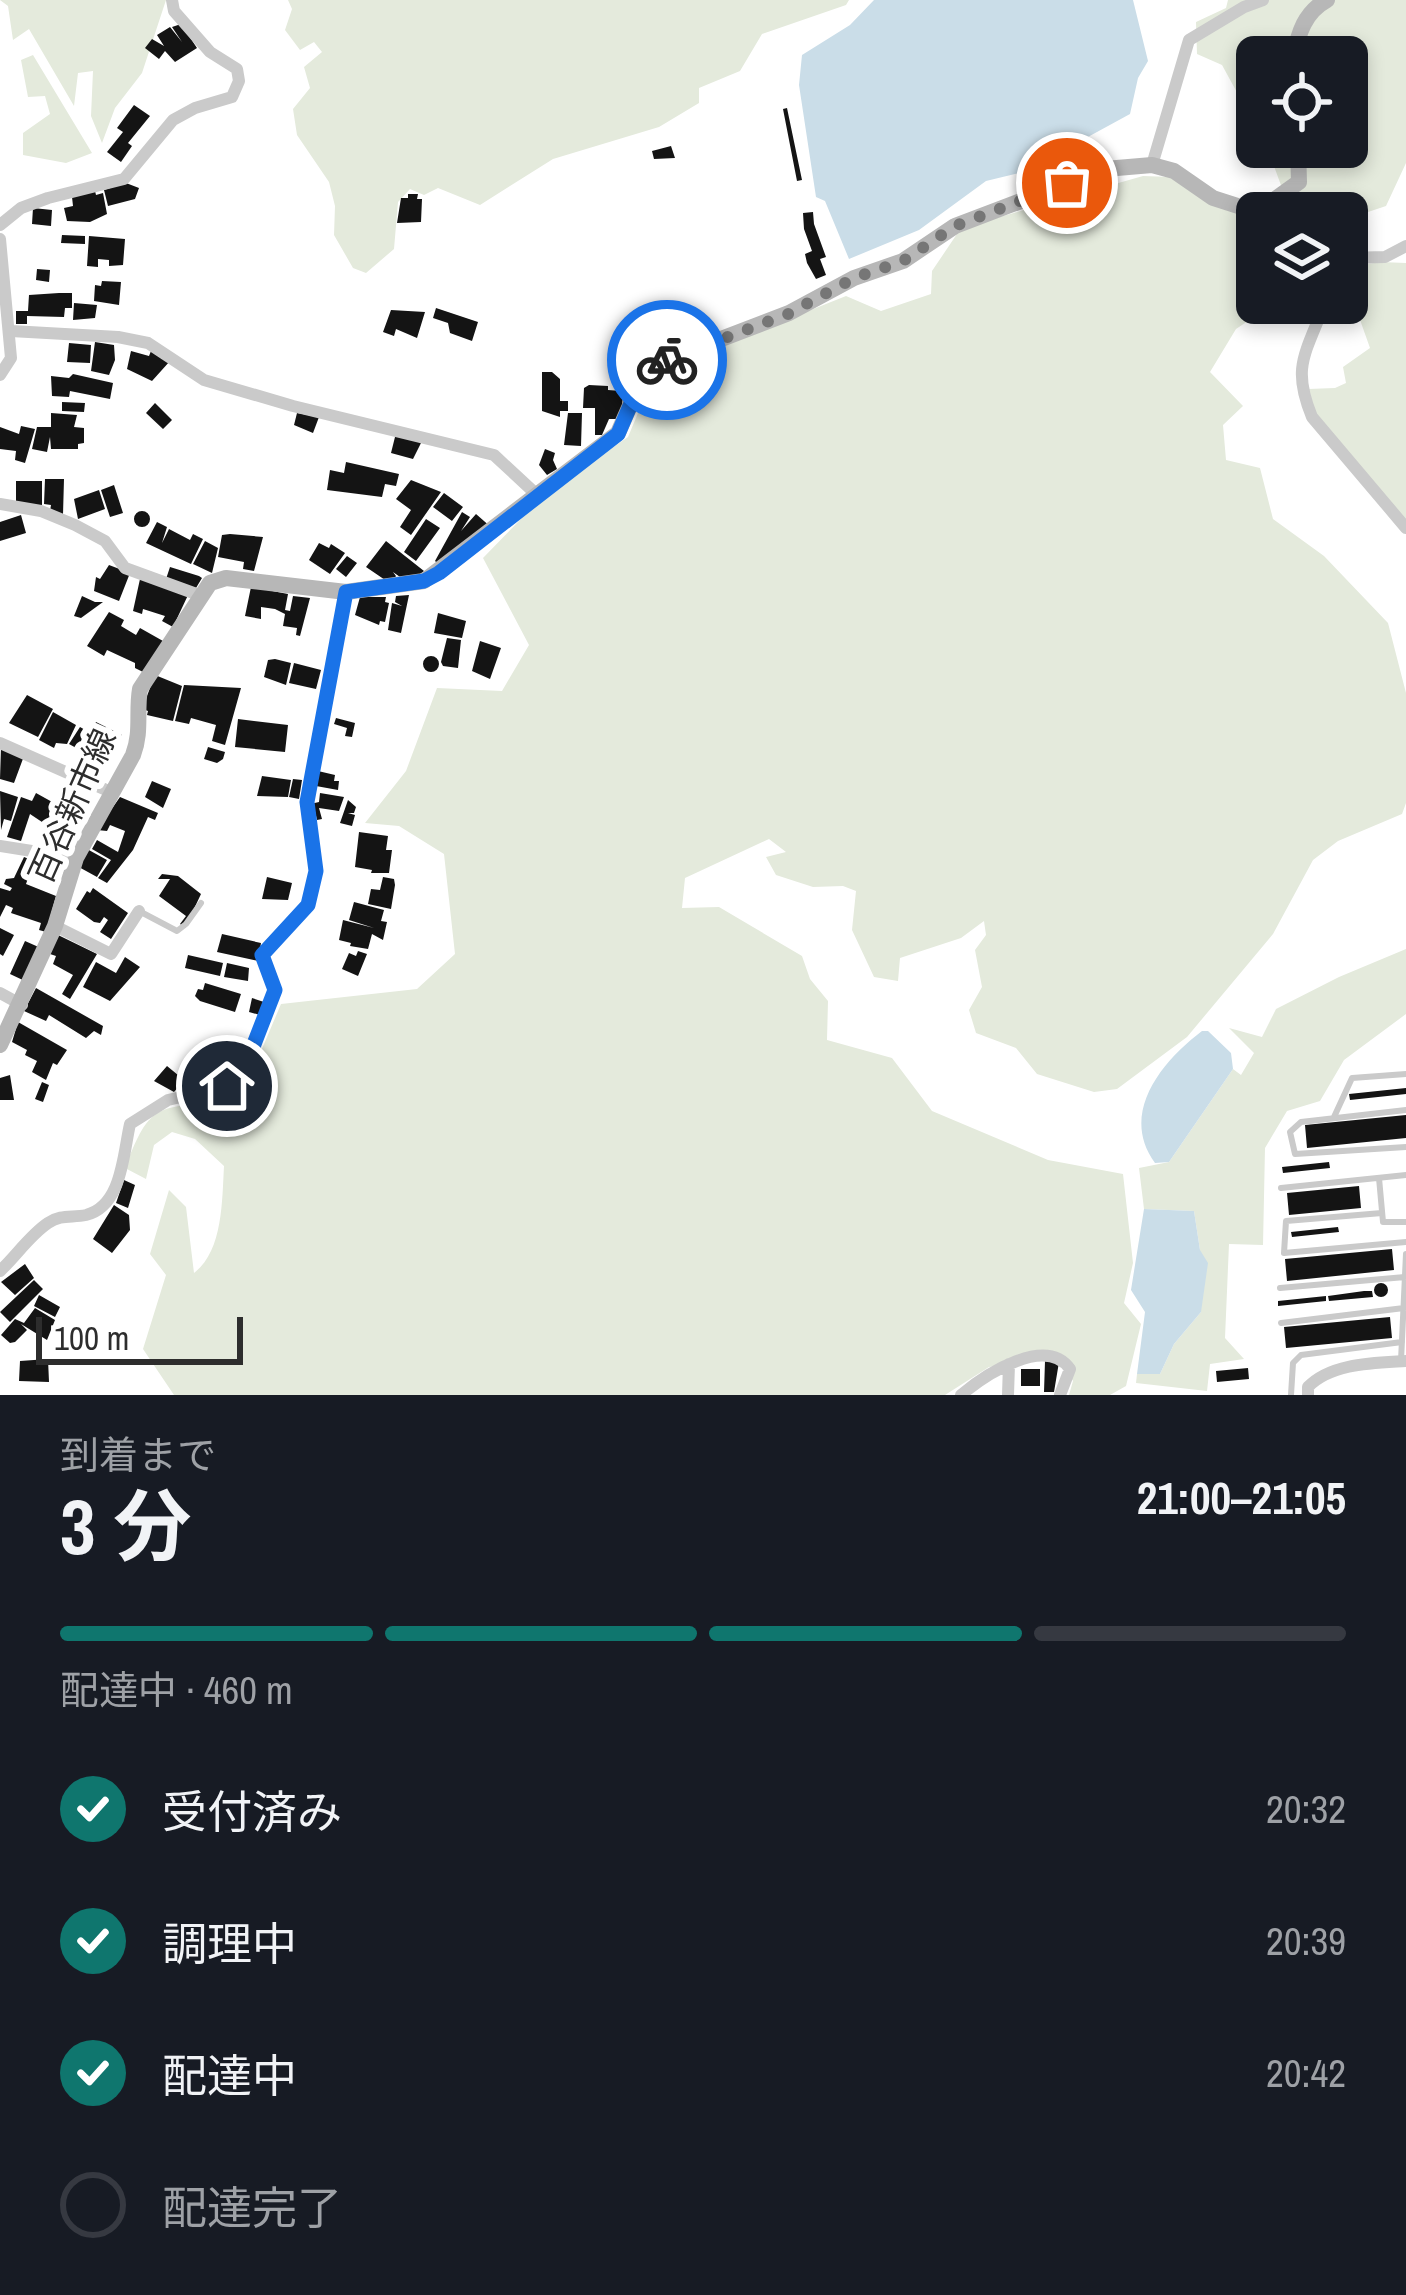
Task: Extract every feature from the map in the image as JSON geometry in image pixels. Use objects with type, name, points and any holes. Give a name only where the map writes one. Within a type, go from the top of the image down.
[{"type":"main road","points":[[1298,36],[1308,15],[1327,0]]},
{"type":"main road","points":[[199,596],[210,583],[226,578],[346,592],[424,581],[618,434],[642,378],[661,362],[788,314],[854,278],[903,261],[955,226],[1105,169],[1152,164],[1236,205]]},
{"type":"main road","points":[[1285,192],[1299,182],[1299,168]]},
{"type":"main road","name":"百谷新市線","points":[[0,1045],[56,926],[76,858],[140,737],[140,689],[199,596]]},
{"type":"street","points":[[0,225],[21,208],[124,179],[173,120],[232,97],[239,81],[237,69],[210,52],[174,10],[172,0]]},
{"type":"street","points":[[1152,164],[1189,40],[1263,0]]},
{"type":"street","points":[[0,238],[11,358],[0,375]]},
{"type":"street","points":[[1368,257],[1385,257],[1406,246]]},
{"type":"street","points":[[1316,324],[1303,352],[1303,395],[1312,417],[1406,528]]},
{"type":"street","points":[[10,331],[148,343],[204,380],[494,455],[536,494]]},
{"type":"street","points":[[0,504],[41,511],[75,525],[105,541],[125,568],[199,596]]},
{"type":"street","points":[[0,1271],[44,1225],[58,1217],[86,1215],[104,1207],[114,1192],[130,1124],[168,1100],[227,1086],[244,1070],[275,990],[262,955],[308,905],[316,871],[307,802],[346,592]]},
{"type":"street","points":[[0,743],[113,794]]},
{"type":"street","points":[[0,846],[76,858]]},
{"type":"street","points":[[56,926],[111,954],[140,911]]},
{"type":"street","points":[[0,993],[22,1005]]},
{"type":"street","points":[[961,1395],[985,1375],[1009,1364],[1054,1354],[1070,1369],[1060,1395]]},
{"type":"street","points":[[1307,1395],[1319,1375],[1404,1361]]},
{"type":"street","points":[[1008,1395],[1009,1364]]},
{"type":"lane","points":[[140,911],[177,931],[201,903]]},
{"type":"lane","points":[[1334,1117],[1352,1078],[1406,1074]]},
{"type":"lane","points":[[1406,1110],[1301,1121],[1290,1132],[1294,1154],[1406,1147]]},
{"type":"lane","points":[[1281,1188],[1406,1174]]},
{"type":"lane","points":[[1379,1178],[1383,1222],[1406,1222]]},
{"type":"lane","points":[[1382,1213],[1286,1221],[1284,1253],[1406,1242]]},
{"type":"lane","points":[[1404,1361],[1406,1254]]},
{"type":"lane","points":[[1280,1288],[1405,1277]]},
{"type":"lane","points":[[1281,1323],[1404,1308]]},
{"type":"lane","points":[[1291,1395],[1293,1363],[1301,1355],[1403,1336]]},
{"type":"shaded area","points":[[0,0],[166,0],[142,73],[115,108],[102,143],[91,116],[93,71],[78,73],[74,106],[29,29],[13,40],[8,6]]},
{"type":"shaded area","points":[[288,0],[849,0],[762,34],[740,71],[699,88],[699,103],[659,127],[553,159],[480,205],[438,188],[424,195],[410,189],[398,202],[394,249],[366,273],[353,268],[334,235],[335,206],[329,182],[297,135],[293,109],[310,88],[304,67],[322,52],[314,42],[300,50],[285,30],[292,9]]},
{"type":"shaded area","points":[[1228,0],[1406,0],[1406,163],[1386,206],[1368,212],[1368,192],[1286,192],[1275,168],[1368,168],[1368,36],[1236,36],[1236,91],[1222,65],[1197,54],[1196,22],[1226,8]]},
{"type":"shaded area","points":[[33,55],[92,153],[66,163],[23,155],[23,133],[50,114],[45,96],[28,97],[21,60]]},
{"type":"shaded area","points":[[1143,176],[1172,177],[1236,212],[1236,324],[1244,324],[1210,372],[1243,406],[1223,425],[1226,460],[1260,468],[1273,519],[1324,556],[1388,623],[1406,693],[1406,803],[1402,814],[1338,841],[1313,860],[1273,934],[1187,1037],[1117,1089],[1094,1092],[1037,1074],[1016,1048],[976,1033],[969,1010],[982,987],[975,950],[986,935],[984,921],[961,938],[900,958],[898,981],[874,977],[852,930],[856,891],[843,886],[813,887],[776,875],[766,857],[786,852],[769,839],[685,878],[682,908],[719,907],[802,956],[810,979],[828,1001],[827,1040],[892,1058],[932,1111],[1048,1160],[1123,1174],[1133,1263],[1124,1303],[1141,1324],[1126,1386],[1110,1395],[1069,1395],[1073,1381],[1060,1357],[989,1367],[945,1395],[174,1395],[143,1349],[166,1275],[150,1254],[169,1190],[186,1207],[194,1273],[204,1264],[216,1239],[224,1166],[195,1139],[172,1132],[154,1145],[146,1179],[125,1168],[147,1123],[165,1110],[215,1103],[230,1124],[252,1115],[245,1089],[281,1004],[417,989],[455,954],[444,854],[399,826],[365,823],[406,771],[437,688],[502,691],[529,645],[483,558],[546,493],[628,437],[648,389],[676,364],[846,296],[881,311],[931,294],[932,271],[961,228]]},
{"type":"shaded area","points":[[1406,263],[1406,522],[1314,411],[1308,389],[1346,383],[1343,367],[1370,348],[1361,324],[1368,324],[1368,264]]},
{"type":"shaded area","points":[[1406,949],[1406,1014],[1344,1060],[1320,1101],[1287,1111],[1265,1148],[1263,1245],[1229,1244],[1225,1338],[1244,1359],[1210,1364],[1207,1391],[1136,1383],[1137,1374],[1160,1374],[1174,1344],[1201,1312],[1194,1211],[1144,1209],[1139,1168],[1169,1162],[1233,1069],[1241,1075],[1254,1053],[1229,1028],[1262,1037],[1276,1009]]},
{"type":"water","points":[[874,0],[1133,0],[1148,61],[1138,78],[1130,114],[1075,144],[1072,160],[986,181],[919,230],[849,259],[825,201],[816,197],[799,85],[802,55],[850,25]]},
{"type":"water","points":[[1202,1031],[1208,1031],[1231,1053],[1233,1069],[1169,1162],[1155,1163],[1145,1145],[1143,1108],[1160,1073]]},
{"type":"water","points":[[1144,1209],[1194,1211],[1200,1250],[1208,1263],[1201,1312],[1174,1344],[1160,1374],[1137,1374],[1145,1312],[1131,1290]]},
{"type":"building","points":[[181,24],[197,48],[175,62],[165,51],[159,59],[145,48],[152,39],[164,46],[157,35],[170,27],[182,42],[172,27]]},
{"type":"building","points":[[134,105],[150,116],[128,143],[132,146],[121,162],[107,152],[123,132],[117,128]]},
{"type":"building","points":[[787,108],[802,180],[797,181],[783,109]]},
{"type":"building","points":[[671,146],[675,158],[654,159],[652,151]]},
{"type":"building","points":[[126,183],[139,188],[135,199],[108,206],[104,190]]},
{"type":"building","points":[[95,191],[96,195],[103,193],[107,214],[90,222],[67,221],[64,208],[73,206],[72,197]]},
{"type":"building","points":[[408,194],[422,199],[421,222],[397,223],[401,198]]},
{"type":"building","points":[[33,208],[52,210],[51,226],[32,224]]},
{"type":"building","points":[[813,212],[826,257],[820,259],[826,275],[816,279],[805,254],[812,251],[803,213]]},
{"type":"building","points":[[62,235],[85,236],[85,244],[61,243]]},
{"type":"building","points":[[89,236],[125,239],[123,265],[109,266],[109,260],[98,259],[98,267],[87,266]]},
{"type":"building","points":[[37,269],[50,270],[49,282],[36,280]]},
{"type":"building","points":[[102,281],[121,282],[119,305],[94,301],[95,285],[101,286]]},
{"type":"building","points":[[72,293],[72,308],[65,308],[64,317],[27,316],[27,324],[16,324],[16,311],[28,311],[29,295]]},
{"type":"building","points":[[74,303],[97,305],[95,318],[73,320]]},
{"type":"building","points":[[436,308],[478,322],[472,341],[450,333],[448,323],[433,318]]},
{"type":"building","points":[[391,310],[425,312],[417,338],[396,329],[394,336],[383,332]]},
{"type":"building","points":[[95,342],[114,345],[109,375],[91,371]]},
{"type":"building","points":[[69,343],[91,345],[90,363],[67,362]]},
{"type":"building","points":[[131,351],[149,356],[151,351],[170,361],[152,381],[127,369]]},
{"type":"building","points":[[542,372],[552,372],[560,379],[560,401],[568,401],[568,411],[560,411],[560,417],[542,411]]},
{"type":"building","points":[[73,374],[113,383],[110,399],[70,391],[69,397],[52,396],[51,376],[69,378]]},
{"type":"building","points":[[608,386],[623,395],[621,414],[609,419],[602,435],[595,435],[595,408],[583,408],[584,388]]},
{"type":"building","points":[[62,402],[85,403],[84,412],[62,411]]},
{"type":"building","points":[[155,403],[172,420],[163,429],[146,413]]},
{"type":"building","points":[[51,413],[77,415],[74,427],[84,428],[84,443],[78,449],[51,449],[50,437],[47,452],[32,449],[37,427],[51,427]]},
{"type":"building","points":[[297,413],[319,417],[313,433],[294,425]]},
{"type":"building","points":[[568,413],[582,413],[581,446],[564,445]]},
{"type":"building","points":[[21,426],[35,429],[25,463],[15,460],[16,451],[0,449],[0,427],[19,434]]},
{"type":"building","points":[[396,433],[421,443],[413,459],[391,453]]},
{"type":"building","points":[[545,449],[555,453],[557,469],[547,475],[539,465]]},
{"type":"building","points":[[346,462],[399,474],[396,486],[385,484],[382,497],[327,490],[330,470],[344,473]]},
{"type":"building","points":[[45,479],[64,479],[63,515],[44,504]]},
{"type":"building","points":[[411,480],[441,492],[411,535],[400,527],[411,510],[396,499]]},
{"type":"building","points":[[16,481],[42,481],[42,507],[16,502]]},
{"type":"building","points":[[114,485],[123,513],[110,517],[101,490]]},
{"type":"building","points":[[99,490],[105,509],[78,519],[74,499]]},
{"type":"building","points":[[444,493],[463,507],[452,521],[433,507]]},
{"type":"building","points":[[142,511],[150,519],[142,527],[134,519]]},
{"type":"building","points":[[462,512],[470,517],[461,531],[476,514],[492,528],[445,570],[435,561]]},
{"type":"building","points":[[21,515],[26,533],[0,541],[0,522]]},
{"type":"building","points":[[426,519],[440,528],[416,561],[404,552]]},
{"type":"building","points":[[157,522],[167,527],[162,543],[169,529],[190,540],[193,534],[203,539],[191,564],[146,543]]},
{"type":"building","points":[[222,535],[263,537],[254,571],[243,569],[244,562],[218,557]]},
{"type":"building","points":[[205,541],[218,548],[212,573],[193,564]]},
{"type":"building","points":[[386,541],[424,571],[407,582],[393,572],[396,576],[391,584],[366,567]]},
{"type":"building","points":[[319,543],[345,553],[330,574],[309,560]]},
{"type":"building","points":[[347,556],[357,563],[346,577],[336,569]]},
{"type":"building","points":[[109,565],[130,573],[119,601],[94,591],[96,577],[100,579]]},
{"type":"building","points":[[170,567],[202,578],[196,588],[166,579]]},
{"type":"building","points":[[140,579],[189,593],[173,627],[162,621],[165,616],[133,611]]},
{"type":"building","points":[[251,587],[288,594],[285,610],[290,611],[293,596],[310,598],[300,636],[297,628],[283,626],[285,614],[275,609],[261,607],[261,619],[245,616]]},
{"type":"building","points":[[409,595],[401,633],[388,630],[392,603],[402,606],[395,602],[396,596]]},
{"type":"building","points":[[82,596],[103,602],[81,618],[74,616]]},
{"type":"building","points":[[360,597],[386,597],[385,622],[379,625],[355,615]]},
{"type":"building","points":[[109,612],[124,620],[121,626],[136,635],[140,628],[163,641],[145,673],[135,663],[107,650],[104,656],[87,646]]},
{"type":"building","points":[[438,613],[466,621],[462,638],[434,633]]},
{"type":"building","points":[[447,638],[461,640],[458,668],[441,662]]},
{"type":"building","points":[[480,641],[501,648],[490,679],[472,671]]},
{"type":"building","points":[[431,656],[439,664],[431,672],[423,664]]},
{"type":"building","points":[[268,660],[291,663],[286,685],[264,677]]},
{"type":"building","points":[[294,663],[321,670],[316,689],[289,683]]},
{"type":"building","points":[[155,675],[182,686],[173,721],[147,715],[142,709]]},
{"type":"building","points":[[184,685],[241,688],[225,745],[212,741],[216,725],[191,718],[189,724],[175,721]]},
{"type":"building","points":[[27,695],[53,709],[38,737],[9,723]]},
{"type":"building","points":[[53,712],[76,725],[67,744],[56,743],[54,748],[39,740]]},
{"type":"building","points":[[336,718],[355,723],[352,737],[345,736],[347,728],[334,724]]},
{"type":"building","points":[[238,719],[288,725],[285,752],[235,747]]},
{"type":"building","points":[[96,722],[122,735],[113,752],[88,737]]},
{"type":"building","points":[[80,727],[87,731],[78,749],[69,744]]},
{"type":"building","points":[[1,747],[24,756],[14,783],[0,779]]},
{"type":"building","points":[[208,747],[225,752],[223,759],[217,763],[204,759]]},
{"type":"building","points":[[318,771],[335,775],[338,790],[316,786]]},
{"type":"building","points":[[262,776],[291,780],[288,797],[257,796]]},
{"type":"building","points":[[293,779],[302,780],[299,799],[289,797]]},
{"type":"building","points":[[152,781],[171,789],[163,808],[145,797]]},
{"type":"building","points":[[0,791],[18,797],[11,821],[4,819],[1,830]]},
{"type":"building","points":[[36,793],[72,813],[68,820],[57,816],[51,828],[30,814],[21,841],[7,837],[21,797],[32,801]]},
{"type":"building","points":[[320,793],[344,797],[339,811],[319,808],[322,819],[317,820],[314,807],[306,805],[319,802]]},
{"type":"building","points":[[120,797],[158,813],[155,820],[148,817],[133,850],[107,883],[98,878],[111,860],[92,849],[97,840],[118,852],[125,831],[110,825],[107,831],[97,830]]},
{"type":"building","points":[[348,800],[356,807],[348,813],[355,815],[352,826],[340,823]]},
{"type":"building","points":[[359,832],[388,836],[386,850],[392,850],[389,873],[355,867]]},
{"type":"building","points":[[87,849],[107,860],[97,877],[77,866]]},
{"type":"building","points":[[24,857],[34,861],[26,884],[56,896],[46,932],[39,930],[41,923],[11,913],[13,908],[6,905],[0,917],[0,888],[10,891],[6,879],[14,878]]},
{"type":"building","points":[[162,874],[178,876],[201,894],[185,928],[180,924],[186,916],[159,896],[170,879],[158,879]]},
{"type":"building","points":[[267,877],[292,883],[288,900],[262,899]]},
{"type":"building","points":[[383,877],[394,879],[391,909],[368,904],[371,889],[380,890]]},
{"type":"building","points":[[93,888],[128,913],[111,939],[100,932],[108,920],[94,922],[76,909]]},
{"type":"building","points":[[354,902],[384,910],[383,940],[372,934],[368,949],[339,940],[343,920],[374,928],[349,920]]},
{"type":"building","points":[[0,928],[14,935],[3,956],[0,954]]},
{"type":"building","points":[[222,934],[261,943],[258,961],[217,952]]},
{"type":"building","points":[[58,935],[97,954],[70,999],[62,994],[73,975],[53,964],[56,956],[50,954]]},
{"type":"building","points":[[25,941],[43,949],[27,982],[10,974]]},
{"type":"building","points":[[358,951],[367,954],[358,976],[342,969],[349,953],[356,956]]},
{"type":"building","points":[[188,955],[223,963],[220,976],[185,968]]},
{"type":"building","points":[[125,957],[140,967],[110,1001],[83,987],[96,962],[116,973]]},
{"type":"building","points":[[227,963],[249,968],[248,981],[224,977]]},
{"type":"building","points":[[205,983],[241,994],[235,1012],[200,1001],[195,996]]},
{"type":"building","points":[[36,988],[103,1026],[101,1035],[94,1031],[86,1038],[49,1015],[46,1021],[24,1011]]},
{"type":"building","points":[[252,998],[264,1002],[260,1015],[249,1012]]},
{"type":"building","points":[[18,1022],[67,1050],[57,1065],[53,1063],[46,1080],[32,1072],[37,1061],[12,1042]]},
{"type":"building","points":[[167,1066],[184,1080],[174,1092],[154,1081]]},
{"type":"building","points":[[10,1075],[14,1100],[0,1100],[0,1078]]},
{"type":"building","points":[[42,1082],[49,1085],[43,1102],[35,1099]]},
{"type":"building","points":[[1406,1088],[1406,1094],[1350,1100],[1349,1094]]},
{"type":"building","points":[[1406,1115],[1406,1138],[1307,1148],[1305,1125]]},
{"type":"building","points":[[1329,1162],[1330,1168],[1283,1173],[1282,1167]]},
{"type":"building","points":[[124,1180],[135,1185],[128,1208],[116,1203]]},
{"type":"building","points":[[1359,1186],[1361,1208],[1289,1215],[1287,1193]]},
{"type":"building","points":[[114,1205],[129,1215],[130,1230],[112,1253],[93,1239]]},
{"type":"building","points":[[1338,1227],[1339,1232],[1292,1237],[1291,1232]]},
{"type":"building","points":[[1392,1249],[1394,1270],[1287,1281],[1285,1259]]},
{"type":"building","points":[[25,1264],[34,1278],[15,1295],[1,1282]]},
{"type":"building","points":[[34,1280],[43,1289],[10,1322],[0,1312]]},
{"type":"building","points":[[1381,1283],[1388,1290],[1381,1297],[1374,1290]]},
{"type":"building","points":[[1372,1291],[1373,1297],[1329,1301],[1328,1296]]},
{"type":"building","points":[[39,1295],[60,1307],[55,1317],[34,1306]]},
{"type":"building","points":[[1326,1296],[1326,1301],[1278,1306],[1278,1301]]},
{"type":"building","points":[[35,1308],[55,1320],[47,1340],[21,1324],[27,1330],[15,1342],[1,1335],[15,1319],[24,1323]]},
{"type":"building","points":[[1390,1317],[1392,1338],[1286,1348],[1284,1327]]},
{"type":"building","points":[[48,1359],[49,1382],[19,1381],[20,1361]]},
{"type":"building","points":[[1045,1361],[1059,1362],[1054,1392],[1044,1392]]},
{"type":"building","points":[[1248,1368],[1249,1379],[1217,1382],[1216,1371]]},
{"type":"building","points":[[1021,1369],[1040,1369],[1040,1386],[1021,1386]]},
{"type":"way so far","points":[[667,360],[788,314],[854,278],[903,261],[955,226],[1067,183]]},
{"type":"route","points":[[227,1086],[244,1070],[275,990],[262,955],[308,905],[316,871],[307,802],[346,592],[424,581],[439,573],[618,434],[642,378],[667,360]]}]
